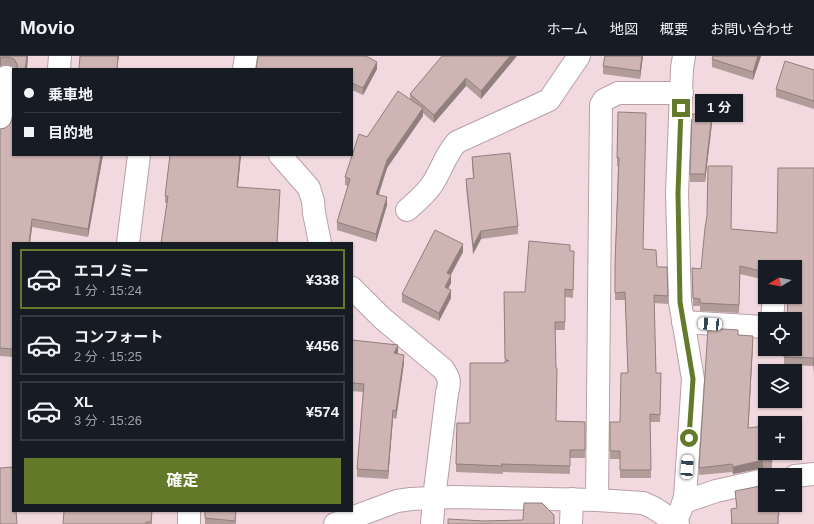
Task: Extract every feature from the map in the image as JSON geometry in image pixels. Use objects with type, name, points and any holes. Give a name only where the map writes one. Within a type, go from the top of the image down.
[{"type":"street","points":[[59,68],[60,56]]},
{"type":"street","points":[[244,68],[246,56]]},
{"type":"street","points":[[407,210],[429,190],[449,152],[457,142],[549,100],[579,56]]},
{"type":"street","points":[[335,524],[397,502],[434,498],[572,499],[643,503],[654,508],[676,523],[684,502],[693,379],[680,302],[678,193],[684,56]]},
{"type":"street","points":[[0,125],[6,77]]},
{"type":"street","points":[[597,500],[601,104],[604,100],[618,93],[682,94]]},
{"type":"street","points":[[128,242],[139,156]]},
{"type":"street","points":[[281,156],[309,188],[313,201],[320,242]]},
{"type":"street","points":[[353,289],[382,318],[443,369],[449,379],[450,383],[447,393],[432,524]]},
{"type":"street","points":[[683,322],[758,327]]},
{"type":"street","points":[[802,475],[814,474]]},
{"type":"street","points":[[684,502],[716,491],[758,482]]},
{"type":"street","points":[[571,524],[572,499]]},
{"type":"street","points":[[188,524],[190,512]]},
{"type":"building","points":[[0,56],[27,56],[25,68],[18,68],[14,59],[7,57],[0,58]]},
{"type":"building","points":[[80,56],[118,56],[117,68],[79,68]]},
{"type":"building","points":[[258,56],[366,56],[377,62],[363,88],[353,83],[353,68],[256,68]]},
{"type":"building","points":[[442,56],[510,56],[481,91],[466,78],[434,115],[410,94]]},
{"type":"building","points":[[605,56],[642,56],[640,71],[603,66]]},
{"type":"building","points":[[713,56],[758,56],[753,72],[712,59]]},
{"type":"building","points":[[785,61],[814,70],[814,101],[776,89]]},
{"type":"building","points":[[398,91],[423,108],[387,160],[376,194],[387,197],[376,234],[337,222],[350,179],[345,177],[359,134],[367,137]]},
{"type":"building","points":[[618,112],[646,113],[643,249],[656,250],[657,267],[667,267],[668,296],[654,295],[656,373],[661,373],[660,415],[650,414],[651,470],[620,470],[620,451],[610,451],[610,422],[620,422],[621,373],[628,373],[625,292],[615,293],[619,158],[617,158]]},
{"type":"building","points":[[692,114],[712,115],[705,174],[690,174]]},
{"type":"building","points":[[12,119],[12,156],[101,156],[88,229],[32,219],[29,242],[12,242],[12,349],[0,348],[0,129],[5,128],[10,124]]},
{"type":"building","points":[[510,153],[518,226],[481,231],[473,246],[466,179],[474,178],[472,157]]},
{"type":"building","points":[[170,156],[240,156],[237,187],[280,190],[277,242],[161,242],[168,196],[165,196]]},
{"type":"building","points":[[708,166],[732,166],[731,229],[777,233],[778,168],[814,168],[814,366],[813,358],[784,357],[802,356],[802,312],[787,312],[788,304],[802,304],[802,260],[758,260],[758,270],[740,266],[739,305],[700,303],[700,299],[693,298],[692,268],[701,269],[707,216]]},
{"type":"building","points":[[435,230],[463,244],[447,273],[451,275],[445,287],[451,290],[439,313],[402,294]]},
{"type":"building","points":[[529,241],[570,245],[570,251],[574,251],[573,290],[565,289],[565,322],[555,322],[557,368],[556,421],[585,422],[585,450],[570,450],[570,466],[456,464],[457,423],[470,423],[470,363],[505,363],[505,361],[509,361],[505,359],[504,292],[525,292]]},
{"type":"building","points":[[708,328],[738,330],[738,335],[753,336],[748,428],[758,427],[758,460],[763,460],[733,467],[732,464],[699,468]]},
{"type":"building","points":[[353,340],[398,345],[394,353],[404,355],[396,411],[393,410],[388,471],[357,469],[364,384],[353,383]]},
{"type":"building","points":[[12,467],[12,512],[16,512],[17,524],[0,524],[0,468]]},
{"type":"building","points":[[758,486],[758,512],[778,512],[778,524],[732,524],[731,509],[737,508],[735,491]]},
{"type":"building","points":[[524,503],[542,503],[554,515],[554,524],[448,524],[448,519],[484,521],[523,520]]},
{"type":"building","points":[[64,512],[152,512],[151,522],[146,522],[146,524],[63,524]]},
{"type":"building","points":[[205,512],[236,512],[235,521],[205,518]]},
{"type":"route","points":[[681,108],[678,193],[680,302],[693,379],[689,438]]}]
